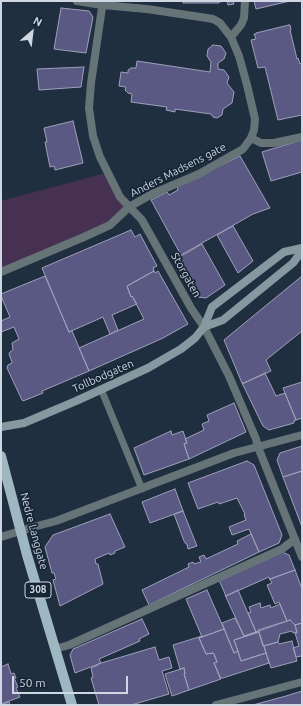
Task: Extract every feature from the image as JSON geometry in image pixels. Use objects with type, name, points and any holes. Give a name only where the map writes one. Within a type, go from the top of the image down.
[{"type":"main road","name":"Tollbodgaten","points":[[1,427],[24,423],[148,368],[181,349],[195,338],[204,327],[212,308],[284,252],[302,250]]},
{"type":"main road","name":"Tollbodgaten","points":[[204,327],[223,320],[293,263],[302,250]]},
{"type":"main road","name":"Nedre Langgate","points":[[1,456],[20,531],[72,705]]},
{"type":"street","points":[[77,1],[102,3],[207,18],[213,19],[220,23],[231,37],[239,56],[247,85],[254,119],[254,130],[251,138],[261,143],[274,143],[302,137]]},
{"type":"street","points":[[231,37],[241,25],[244,18],[245,1]]},
{"type":"street","name":"Storgaten","points":[[102,3],[89,108],[93,136],[100,157],[117,193],[142,220],[204,327],[229,376],[256,439],[302,557]]},
{"type":"street","name":"Anders Madsens gate","points":[[1,272],[110,225],[129,207],[152,194],[206,170],[242,149],[251,138]]},
{"type":"street","points":[[1,537],[56,521],[234,453],[302,435]]},
{"type":"street","points":[[55,649],[69,645],[282,549],[295,539]]},
{"type":"street","points":[[216,705],[302,682]]},
{"type":"lane","points":[[101,389],[142,489]]},
{"type":"shaded area","points":[[106,173],[128,207],[109,224],[5,268],[1,266],[1,201]]},
{"type":"building","points":[[183,1],[218,1],[219,3],[183,3]]},
{"type":"building","points":[[227,1],[233,1],[234,4],[228,5]]},
{"type":"building","points":[[254,1],[290,1],[256,9]]},
{"type":"building","points":[[61,8],[89,11],[93,17],[86,53],[54,49]]},
{"type":"building","points":[[290,25],[297,59],[298,58],[300,64],[302,63],[302,115],[278,120],[265,67],[258,68],[251,40],[256,39],[254,34],[256,33]]},
{"type":"building","points":[[213,45],[221,46],[226,53],[224,59],[218,63],[218,69],[224,70],[229,77],[227,83],[234,92],[232,103],[223,109],[222,115],[217,118],[213,117],[211,114],[175,109],[175,112],[166,110],[167,107],[131,102],[132,94],[125,90],[126,87],[119,86],[121,72],[128,73],[128,70],[131,68],[136,68],[137,61],[210,72],[211,62],[207,56],[208,49]]},
{"type":"building","points":[[84,67],[81,87],[39,90],[37,69]]},
{"type":"building","points":[[73,121],[83,163],[55,170],[54,166],[50,167],[44,128]]},
{"type":"building","points":[[302,140],[302,172],[271,181],[262,152]]},
{"type":"building","points":[[240,156],[270,208],[253,214],[181,255],[151,200],[167,192],[169,195],[178,190],[177,187]]},
{"type":"building","points":[[233,226],[253,261],[238,273],[217,235]]},
{"type":"building","points":[[131,230],[135,237],[140,234],[157,266],[153,268],[154,271],[127,286],[131,297],[132,296],[137,304],[112,315],[118,330],[110,334],[103,317],[69,332],[42,268]]},
{"type":"building","points":[[202,244],[225,285],[206,298],[198,297],[176,259]]},
{"type":"building","points":[[154,271],[155,273],[158,271],[188,324],[163,338],[89,371],[79,348],[144,319],[132,296],[131,297],[127,286]]},
{"type":"building","points":[[45,276],[69,332],[72,331],[89,371],[42,391],[43,393],[23,401],[7,368],[8,365],[12,363],[9,354],[13,350],[12,343],[19,339],[14,327],[1,332],[1,321],[10,317],[1,294]]},
{"type":"building","points":[[302,276],[302,331],[266,360],[271,371],[242,383],[224,340]]},
{"type":"building","points":[[265,373],[276,396],[285,393],[296,420],[294,423],[269,430],[263,426],[242,383]]},
{"type":"building","points":[[302,382],[302,418],[296,420],[283,388]]},
{"type":"building","points":[[234,403],[246,432],[189,459],[184,444],[187,443],[185,439],[204,430],[202,424],[209,421],[207,415]]},
{"type":"building","points":[[171,431],[172,435],[183,431],[187,443],[184,444],[189,459],[144,475],[134,448]]},
{"type":"building","points":[[302,446],[302,471],[283,477],[277,460],[280,453]]},
{"type":"building","points":[[247,461],[254,465],[282,535],[279,543],[259,552],[249,529],[232,535],[229,527],[246,520],[245,514],[237,498],[219,504],[218,502],[198,509],[188,483]]},
{"type":"building","points":[[302,471],[302,527],[283,477]]},
{"type":"building","points":[[175,489],[183,511],[150,523],[142,502]]},
{"type":"building","points":[[183,511],[197,546],[188,549],[174,514]]},
{"type":"building","points":[[110,514],[125,547],[110,555],[109,553],[95,559],[96,564],[98,564],[103,584],[60,606],[53,580],[56,579],[54,573],[52,573],[45,547],[53,535]]},
{"type":"building","points":[[251,534],[259,552],[149,605],[142,590],[189,567],[188,564],[193,562],[194,564],[201,562],[199,557],[204,555],[206,559],[238,544],[237,541]]},
{"type":"building","points":[[282,552],[289,555],[295,570],[270,580],[269,577],[226,596],[219,580]]},
{"type":"building","points":[[295,570],[302,589],[302,623],[295,625],[290,620],[287,621],[279,602],[275,604],[267,585],[272,583],[270,579]]},
{"type":"building","points":[[207,590],[224,629],[202,637],[186,599]]},
{"type":"building","points":[[238,590],[256,632],[244,636],[225,595],[226,596]]},
{"type":"building","points":[[260,603],[261,608],[270,605],[271,608],[280,604],[287,621],[256,632],[248,613],[251,612],[249,607]]},
{"type":"building","points":[[235,618],[244,636],[259,632],[234,640],[238,651],[234,653],[222,623]]},
{"type":"building","points":[[142,619],[149,634],[139,639],[140,641],[99,659],[101,663],[75,673],[70,655],[73,649]]},
{"type":"building","points":[[290,620],[295,625],[297,632],[293,633],[292,631],[280,634],[278,642],[263,646],[258,630]]},
{"type":"building","points":[[302,623],[302,658],[301,656],[296,657],[293,648],[299,646],[295,633],[297,633],[295,625]]},
{"type":"building","points":[[224,629],[234,653],[238,651],[241,661],[266,653],[269,663],[220,678],[214,663],[217,662],[214,654],[206,654],[199,638]]},
{"type":"building","points":[[259,632],[266,653],[241,661],[234,640]]},
{"type":"building","points":[[202,636],[199,638],[206,654],[214,654],[217,662],[214,663],[221,679],[189,690],[184,674],[184,668],[180,669],[173,645]]},
{"type":"building","points":[[292,641],[297,661],[271,668],[264,646],[278,642],[279,644]]},
{"type":"building","points":[[155,647],[159,660],[169,657],[172,668],[162,671],[169,694],[131,705],[99,705],[91,678],[93,677],[91,668],[98,664]]},
{"type":"building","points":[[8,664],[11,674],[14,673],[16,678],[14,678],[18,687],[16,688],[20,697],[1,704],[1,667]]},
{"type":"building","points":[[184,668],[184,674],[189,690],[172,696],[165,674]]},
{"type":"building","points":[[302,691],[302,705],[253,705],[286,696]]},
{"type":"building","points":[[9,702],[10,705],[1,705]]}]
